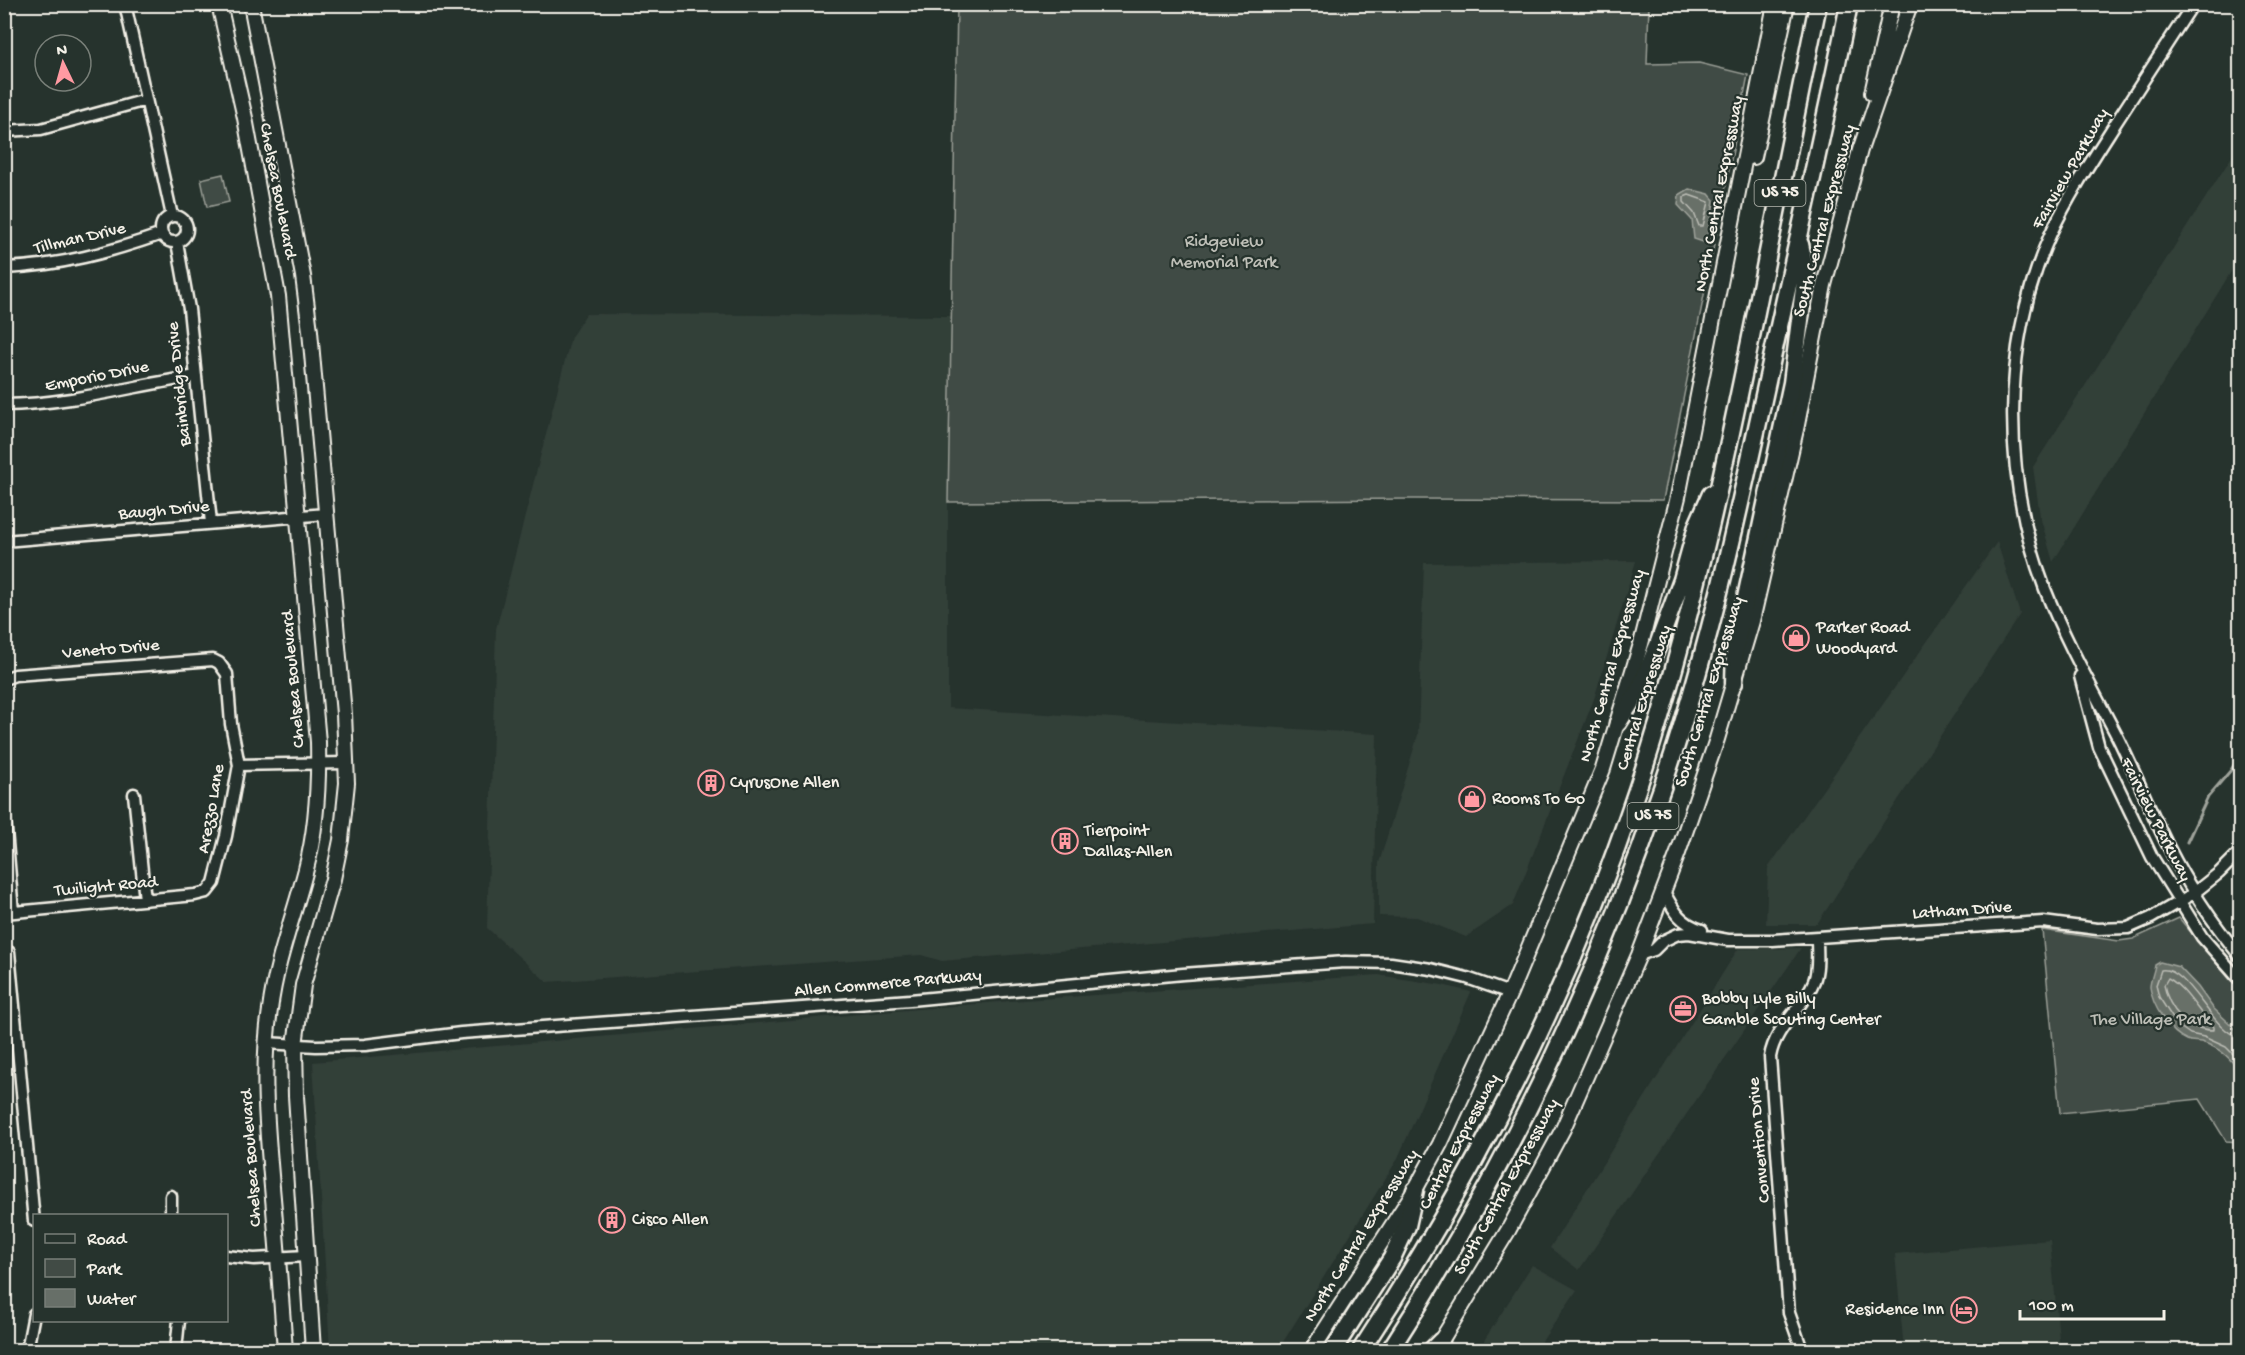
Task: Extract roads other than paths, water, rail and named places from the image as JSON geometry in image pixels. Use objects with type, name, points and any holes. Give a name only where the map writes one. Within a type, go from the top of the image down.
[{"type":"highway","name":"Central Expressway","points":[[1361,1350],[1468,1172],[1544,1021],[1579,942],[1636,795],[1694,598],[1724,466],[1818,4]]},
{"type":"highway","name":"US 75","points":[[1390,1350],[1460,1236],[1532,1101],[1582,995],[1639,853],[1684,719],[1716,606],[1849,4]]},
{"type":"highway","points":[[1734,683],[1735,649],[1792,383],[1806,273],[1798,237]]},
{"type":"highway","points":[[1618,723],[1639,690],[1654,654],[1682,580],[1697,526],[1724,466]]},
{"type":"highway","points":[[1333,1350],[1392,1258],[1407,1226],[1415,1190]]},
{"type":"main road","name":"Chelsea Boulevard","points":[[219,4],[245,118],[281,323],[318,763],[318,791],[312,841],[278,965],[269,1011],[266,1043],[266,1109],[285,1350]]},
{"type":"main road","name":"Chelsea Boulevard","points":[[251,4],[303,276],[310,331],[344,714],[346,763]]},
{"type":"main road","name":"North Central Expressway","points":[[1312,1350],[1415,1190],[1440,1144],[1510,993],[1582,823],[1618,723],[1678,497],[1774,4]]},
{"type":"main road","points":[[1731,231],[1747,188],[1787,4]]},
{"type":"main road","points":[[1860,150],[1892,4]]},
{"type":"main road","name":"South Central Expressway","points":[[1436,1347],[1509,1229],[1563,1129],[1664,892],[1734,683],[1763,578],[1797,425],[1824,285],[1860,150],[1910,4]]},
{"type":"main road","points":[[313,1350],[296,1096],[295,1045],[303,985],[333,879],[343,832],[346,763]]},
{"type":"street","name":"Bainbridge Drive","points":[[125,4],[172,216],[184,220],[188,228],[186,236],[177,242],[189,309],[210,523]]},
{"type":"street","name":"Fairview Parkway","points":[[2180,25],[2187,4]]},
{"type":"street","name":"Fairview Parkway","points":[[2193,4],[2081,178],[2054,228],[2037,272],[2025,314],[2017,353],[2013,411],[2020,496],[2040,574],[2075,656],[2119,740],[2169,848],[2216,927],[2241,956]]},
{"type":"street","points":[[4,131],[41,129],[147,100]]},
{"type":"street","points":[[172,216],[162,224],[162,234],[170,242],[177,242]]},
{"type":"street","name":"Tillman Drive","points":[[4,268],[80,260],[162,234]]},
{"type":"street","name":"Emporio Drive","points":[[4,405],[66,401],[196,376]]},
{"type":"street","name":"Baugh Drive","points":[[4,541],[326,514]]},
{"type":"street","name":"Fairview Parkway","points":[[2075,656],[2100,747],[2152,857],[2202,937],[2241,980]]},
{"type":"street","name":"Veneto Drive","points":[[4,679],[15,675],[206,659],[219,663]]},
{"type":"street","name":"Arezzo Lane","points":[[209,890],[214,884],[226,836],[239,765],[231,724],[227,674],[219,663]]},
{"type":"street","points":[[239,765],[346,763]]},
{"type":"street","points":[[135,794],[144,900]]},
{"type":"street","points":[[4,807],[9,912]]},
{"type":"street","points":[[2194,892],[2241,852]]},
{"type":"street","name":"Twilight Road","points":[[9,912],[201,894],[209,890]]},
{"type":"street","name":"Latham Drive","points":[[1664,892],[1677,917],[1684,923],[1701,930],[1740,939]]},
{"type":"street","name":"Latham Drive","points":[[1639,955],[1654,950],[1663,941],[1678,934],[1689,933],[1728,940],[1817,939],[2043,921],[2097,929],[2128,928],[2151,918],[2194,892]]},
{"type":"street","name":"Convention Drive","points":[[1802,1350],[1789,1312],[1770,1057],[1775,1036],[1813,983],[1817,970],[1817,939]]},
{"type":"street","points":[[9,952],[33,1214]]},
{"type":"street","name":"Allen Commerce Parkway","points":[[266,1043],[379,1044],[461,1033],[910,1000],[1327,963],[1377,962],[1431,969],[1461,976],[1510,993]]},
{"type":"street","points":[[171,1196],[171,1214]]},
{"type":"street","points":[[228,1256],[245,1259],[306,1256]]},
{"type":"street","points":[[27,1350],[33,1319]]},
{"type":"street","points":[[176,1350],[179,1322]]},
{"type":"water","points":[[1689,189],[1709,194],[1714,200],[1709,236],[1703,242],[1694,239],[1692,220],[1678,205],[1679,195]]},
{"type":"water","points":[[2160,962],[2179,967],[2198,987],[2213,1008],[2240,1033],[2240,1074],[2229,1058],[2219,1050],[2201,1042],[2189,1041],[2174,1031],[2163,1018],[2154,1002],[2150,987],[2155,965]]},
{"type":"waterway","points":[[2187,842],[2208,797],[2231,770],[2240,755]]},
{"type":"place","name":"Parker Road Woodyard","points":[[1796,638]]},
{"type":"place","name":"CyrusOne Allen","points":[[711,783]]},
{"type":"place","name":"Rooms To Go","points":[[1472,799]]},
{"type":"place","name":"Tierpoint Dallas-Allen","points":[[1065,841]]},
{"type":"place","name":"Bobby Lyle Billy Gamble Scouting Center","points":[[1683,1009]]},
{"type":"place","name":"Cisco Allen","points":[[612,1220]]},
{"type":"place","name":"Residence Inn","points":[[1964,1310]]},
{"type":"park label","name":"Ridgeview Memorial Park","points":[[1224,252]]},
{"type":"park label","name":"The Village Park","points":[[2151,1020]]}]
